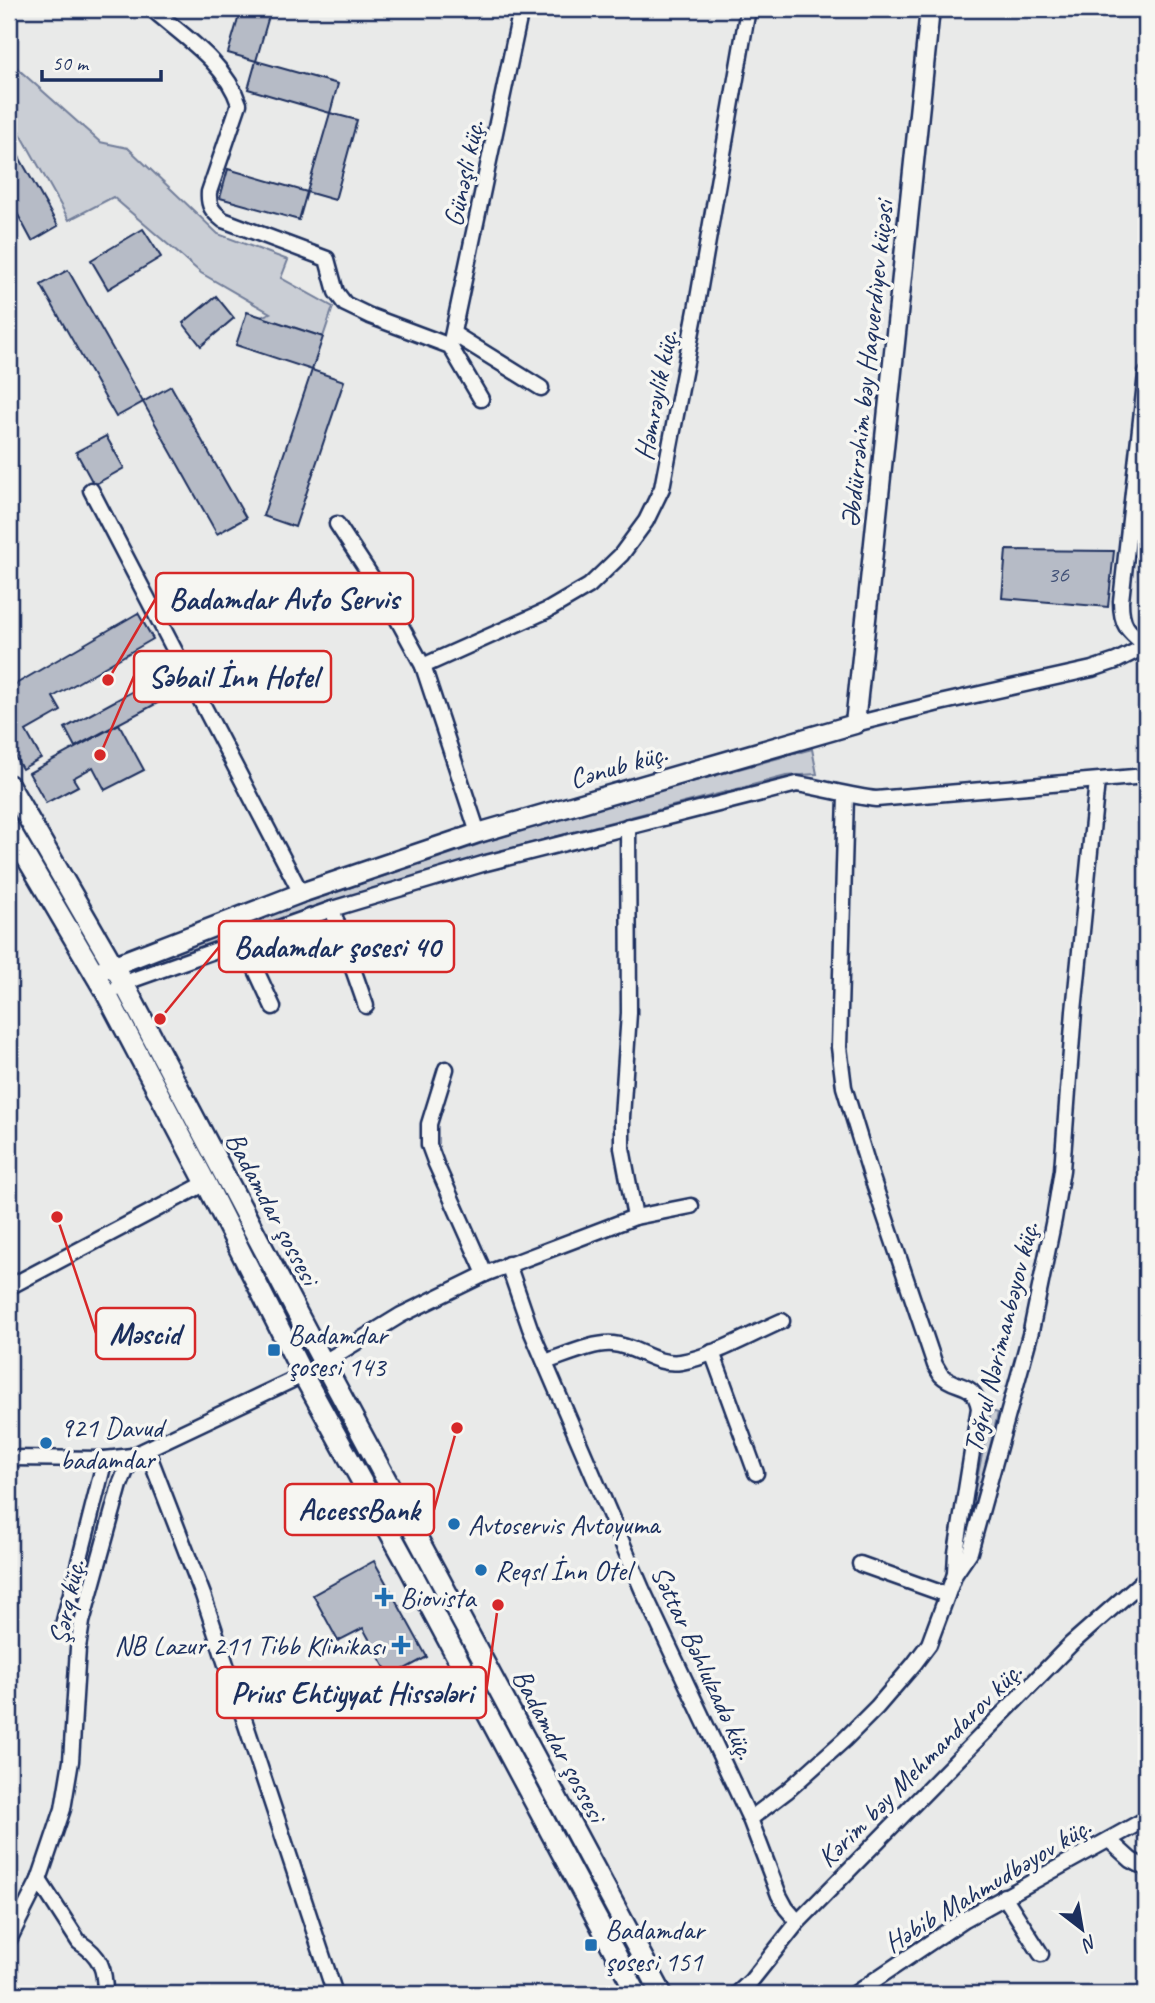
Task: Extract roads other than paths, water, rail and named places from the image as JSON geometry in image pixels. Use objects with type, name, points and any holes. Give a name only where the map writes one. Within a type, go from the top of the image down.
[{"type":"main road","name":"Badamdar şossesi","points":[[9,785],[124,984],[662,1994]]},
{"type":"main road","name":"Badamdar şossesi","points":[[9,828],[106,993],[303,1375],[637,1994]]},
{"type":"main road","points":[[534,1801],[553,1791]]},
{"type":"street","points":[[152,9],[205,55],[228,80],[239,104],[209,192],[208,204],[213,212],[223,220],[327,259],[336,292],[345,304],[370,316],[452,340],[541,388]]},
{"type":"street","name":"Günəşli küç.","points":[[452,340],[522,9]]},
{"type":"street","name":"Həmrəylik küç.","points":[[423,666],[548,610],[589,586],[621,555],[646,521],[662,488],[699,296],[748,9]]},
{"type":"street","name":"Əbdürrəhim bəy Haqverdiyev küçəsi","points":[[855,724],[930,9]]},
{"type":"street","points":[[452,340],[481,399]]},
{"type":"street","points":[[1146,374],[1121,601],[1121,617],[1128,630],[1146,646]]},
{"type":"street","points":[[91,490],[301,893]]},
{"type":"street","points":[[337,524],[388,601],[423,666],[478,833]]},
{"type":"street","name":"Cənub küç.","points":[[94,973],[301,893],[478,833],[855,724],[1092,669],[1146,646]]},
{"type":"street","points":[[106,993],[124,984],[332,909],[485,863],[797,784],[876,799],[1146,776]]},
{"type":"street","name":"Toğrul Nərimanbəyov küç.","points":[[750,1819],[844,1740],[914,1664],[929,1644],[955,1574],[970,1552],[1031,1331],[1054,1219],[1062,1170],[1074,1011],[1097,781]]},
{"type":"street","points":[[846,795],[839,1047],[844,1087],[935,1365],[941,1375],[974,1393],[979,1408],[956,1552],[955,1574]]},
{"type":"street","points":[[628,826],[629,1013],[622,1148],[635,1217]]},
{"type":"street","points":[[332,909],[366,1006]]},
{"type":"street","points":[[243,940],[273,1007]]},
{"type":"street","points":[[446,1069],[429,1124],[429,1144],[485,1274]]},
{"type":"street","points":[[9,1286],[206,1183]]},
{"type":"street","points":[[9,1458],[106,1459],[132,1456],[303,1375],[401,1315],[485,1274],[635,1217],[691,1206]]},
{"type":"street","name":"Səttar Bəhlulzadə küç.","points":[[508,1264],[530,1328],[642,1589],[750,1819],[779,1895],[798,1922]]},
{"type":"street","points":[[545,1362],[604,1343],[617,1344],[656,1360],[680,1362],[712,1352],[782,1321]]},
{"type":"street","points":[[712,1352],[756,1473]]},
{"type":"street","points":[[147,1450],[203,1595],[335,1994]]},
{"type":"street","name":"Şərq küç.","points":[[9,1940],[39,1880],[63,1810],[71,1761],[82,1622],[120,1485],[132,1456]]},
{"type":"street","points":[[64,1621],[106,1459]]},
{"type":"street","points":[[860,1564],[947,1595]]},
{"type":"street","name":"Kərim bəy Mehmandarov küç.","points":[[737,1994],[751,1982],[798,1922],[1071,1644],[1146,1578]]},
{"type":"street","name":"Həbib Mahmudbəyov küç.","points":[[854,1994],[965,1919],[1146,1819]]},
{"type":"street","points":[[1109,1840],[1131,1860],[1146,1868]]},
{"type":"street","points":[[39,1880],[79,1942],[89,1948],[101,1963],[105,1976],[105,1994]]},
{"type":"street","points":[[1004,1896],[1041,1954]]},
{"type":"place","name":"Badamdar Avto Servis","points":[[108,680]]},
{"type":"place","name":"Səbail İnn Hotel","points":[[100,755]]},
{"type":"place","name":"Badamdar şosesi 40","points":[[160,1019]]},
{"type":"place","name":"Məscid","points":[[57,1217]]},
{"type":"place","name":"Badamdar şosesi 143","points":[[274,1350]]},
{"type":"place","name":"AccessBank","points":[[457,1428]]},
{"type":"place","name":"921 Davud badamdar","points":[[46,1443]]},
{"type":"place","name":"Avtoservis Avtoyuma","points":[[454,1524]]},
{"type":"place","name":"Reqsl İnn Otel","points":[[481,1570]]},
{"type":"place","name":"Biovista","points":[[384,1597]]},
{"type":"place","name":"Prius Ehtiyyat Hissәlәri","points":[[498,1605]]},
{"type":"place","name":"NB Lazur 211 Tibb Klinikası","points":[[401,1645]]},
{"type":"place","name":"Badamdar şosesi 151","points":[[591,1945]]}]
